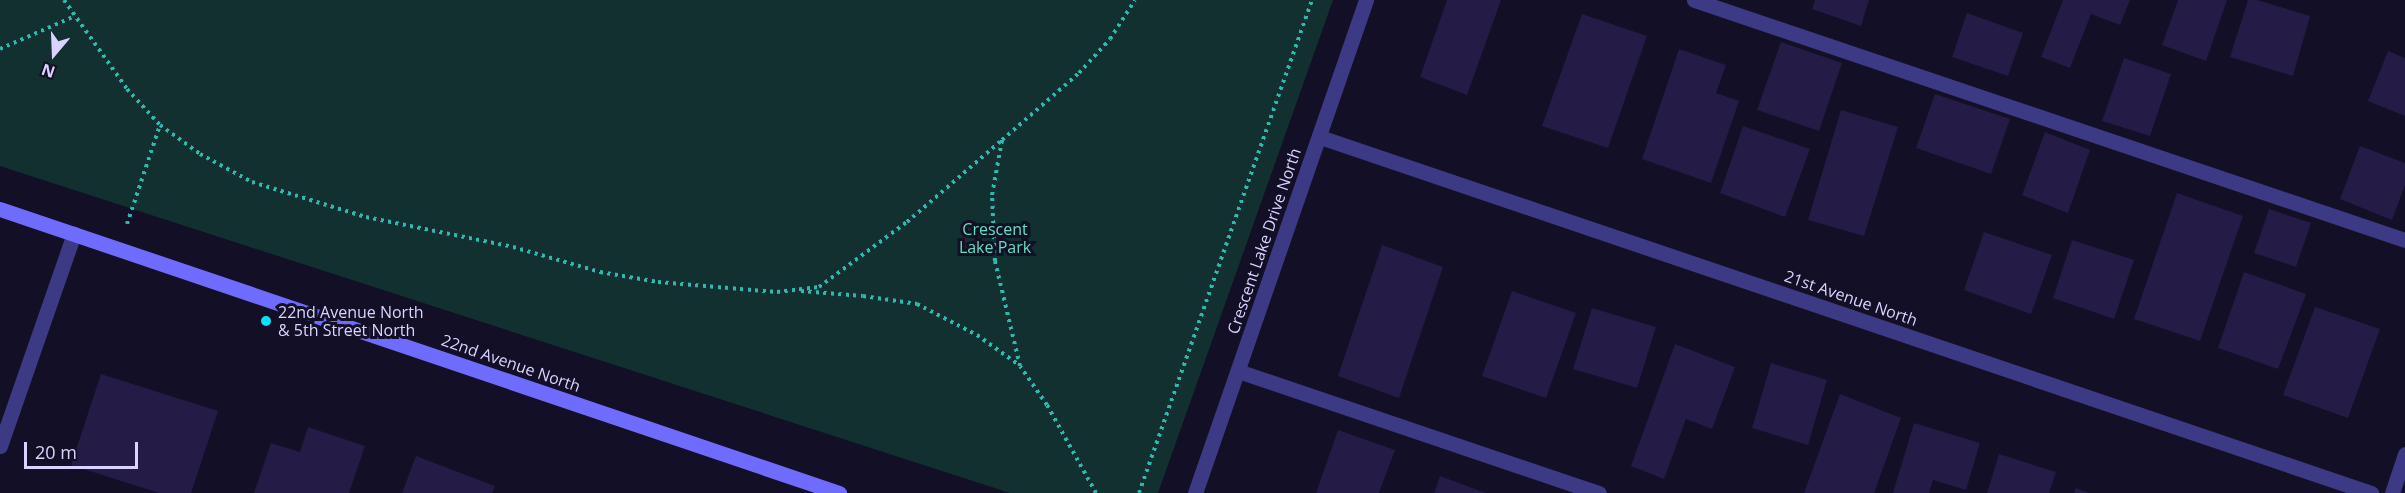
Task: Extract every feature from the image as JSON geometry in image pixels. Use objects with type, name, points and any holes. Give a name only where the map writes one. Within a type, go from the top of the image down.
[{"type":"main road","name":"22nd Avenue North","points":[[0,209],[839,493]]},
{"type":"street","name":"Crescent Lake Drive North","points":[[1195,493],[1366,0]]},
{"type":"street","points":[[1694,0],[2405,240]]},
{"type":"street","name":"21st Avenue North","points":[[1320,137],[2371,493]]},
{"type":"street","points":[[0,446],[74,234]]},
{"type":"street","points":[[1238,371],[1599,493]]},
{"type":"street","points":[[2392,493],[2405,454]]},
{"type":"path","points":[[64,0],[127,89],[160,125],[200,154],[252,182],[366,217],[513,247],[600,272],[635,278],[777,292],[819,287],[859,260],[1079,72],[1110,39],[1135,0]]},
{"type":"path","points":[[1139,493],[1312,0]]},
{"type":"path","points":[[0,49],[75,16]]},
{"type":"path","points":[[119,249],[160,125]]},
{"type":"path","points":[[1002,140],[992,195],[995,261],[1020,366]]},
{"type":"path","points":[[793,290],[864,296],[917,304],[977,335],[1020,366],[1047,405],[1096,493]]},
{"type":"green space","name":"Crescent Lake Park","points":[[0,0],[1333,0],[1158,493],[1010,493],[0,166]]},
{"type":"building","points":[[1447,0],[1501,0],[1467,95],[1420,77]]},
{"type":"building","points":[[1815,0],[1869,0],[1861,26],[1812,9]]},
{"type":"building","points":[[2063,0],[2130,0],[2120,25],[2091,14],[2070,68],[2041,57]]},
{"type":"building","points":[[2178,0],[2227,0],[2206,61],[2162,45]]},
{"type":"building","points":[[2248,0],[2257,0],[2310,16],[2293,76],[2230,57]]},
{"type":"building","points":[[1967,13],[2023,33],[2008,76],[1952,57]]},
{"type":"building","points":[[1582,14],[1647,36],[1608,148],[1542,126]]},
{"type":"building","points":[[1781,42],[1842,63],[1819,131],[1757,110]]},
{"type":"building","points":[[1679,49],[1726,65],[1716,93],[1739,101],[1711,183],[1642,159]]},
{"type":"building","points":[[2388,51],[2405,58],[2405,116],[2368,101]]},
{"type":"building","points":[[2124,58],[2171,74],[2150,136],[2102,121]]},
{"type":"building","points":[[1935,94],[2010,119],[1991,174],[1916,148]]},
{"type":"building","points":[[1841,110],[1898,127],[1864,236],[1808,220]]},
{"type":"building","points":[[1743,126],[1810,149],[1785,217],[1720,193]]},
{"type":"building","points":[[2045,132],[2090,150],[2068,213],[2022,195]]},
{"type":"building","points":[[2360,146],[2405,163],[2405,185],[2392,220],[2340,199]]},
{"type":"building","points":[[2177,193],[2243,216],[2200,341],[2134,319]]},
{"type":"building","points":[[2269,209],[2311,223],[2296,267],[2254,253]]},
{"type":"building","points":[[1984,232],[2052,255],[2031,314],[1964,290]]},
{"type":"building","points":[[2072,240],[2134,260],[2114,319],[2053,298]]},
{"type":"building","points":[[1382,245],[1443,267],[1399,398],[1338,376]]},
{"type":"building","points":[[2244,272],[2306,294],[2278,369],[2218,348]]},
{"type":"building","points":[[1512,291],[1576,313],[1546,398],[1482,376]]},
{"type":"building","points":[[2315,307],[2380,329],[2348,418],[2283,395]]},
{"type":"building","points":[[1592,308],[1656,327],[1637,388],[1573,369]]},
{"type":"building","points":[[1675,344],[1735,367],[1712,429],[1686,419],[1664,479],[1631,466]]},
{"type":"building","points":[[1771,363],[1827,380],[1808,445],[1752,428]]},
{"type":"building","points":[[101,374],[218,411],[191,493],[159,493],[71,465]]},
{"type":"building","points":[[1840,394],[1901,418],[1874,493],[1804,493]]},
{"type":"building","points":[[1914,423],[1980,443],[1966,490],[1933,480],[1929,493],[1893,493]]},
{"type":"building","points":[[308,427],[365,446],[349,493],[254,493],[271,443],[300,452]]},
{"type":"building","points":[[1338,430],[1395,450],[1379,493],[1316,493]]},
{"type":"building","points":[[1999,454],[2056,472],[2049,493],[1987,493]]},
{"type":"building","points":[[416,456],[495,486],[492,493],[402,493]]},
{"type":"building","points":[[1440,476],[1486,493],[1434,493]]},
{"type":"building","points":[[2076,488],[2089,493],[2074,493]]},
{"type":"place","name":"22nd Avenue North & 5th Street North","points":[[266,321]]}]
